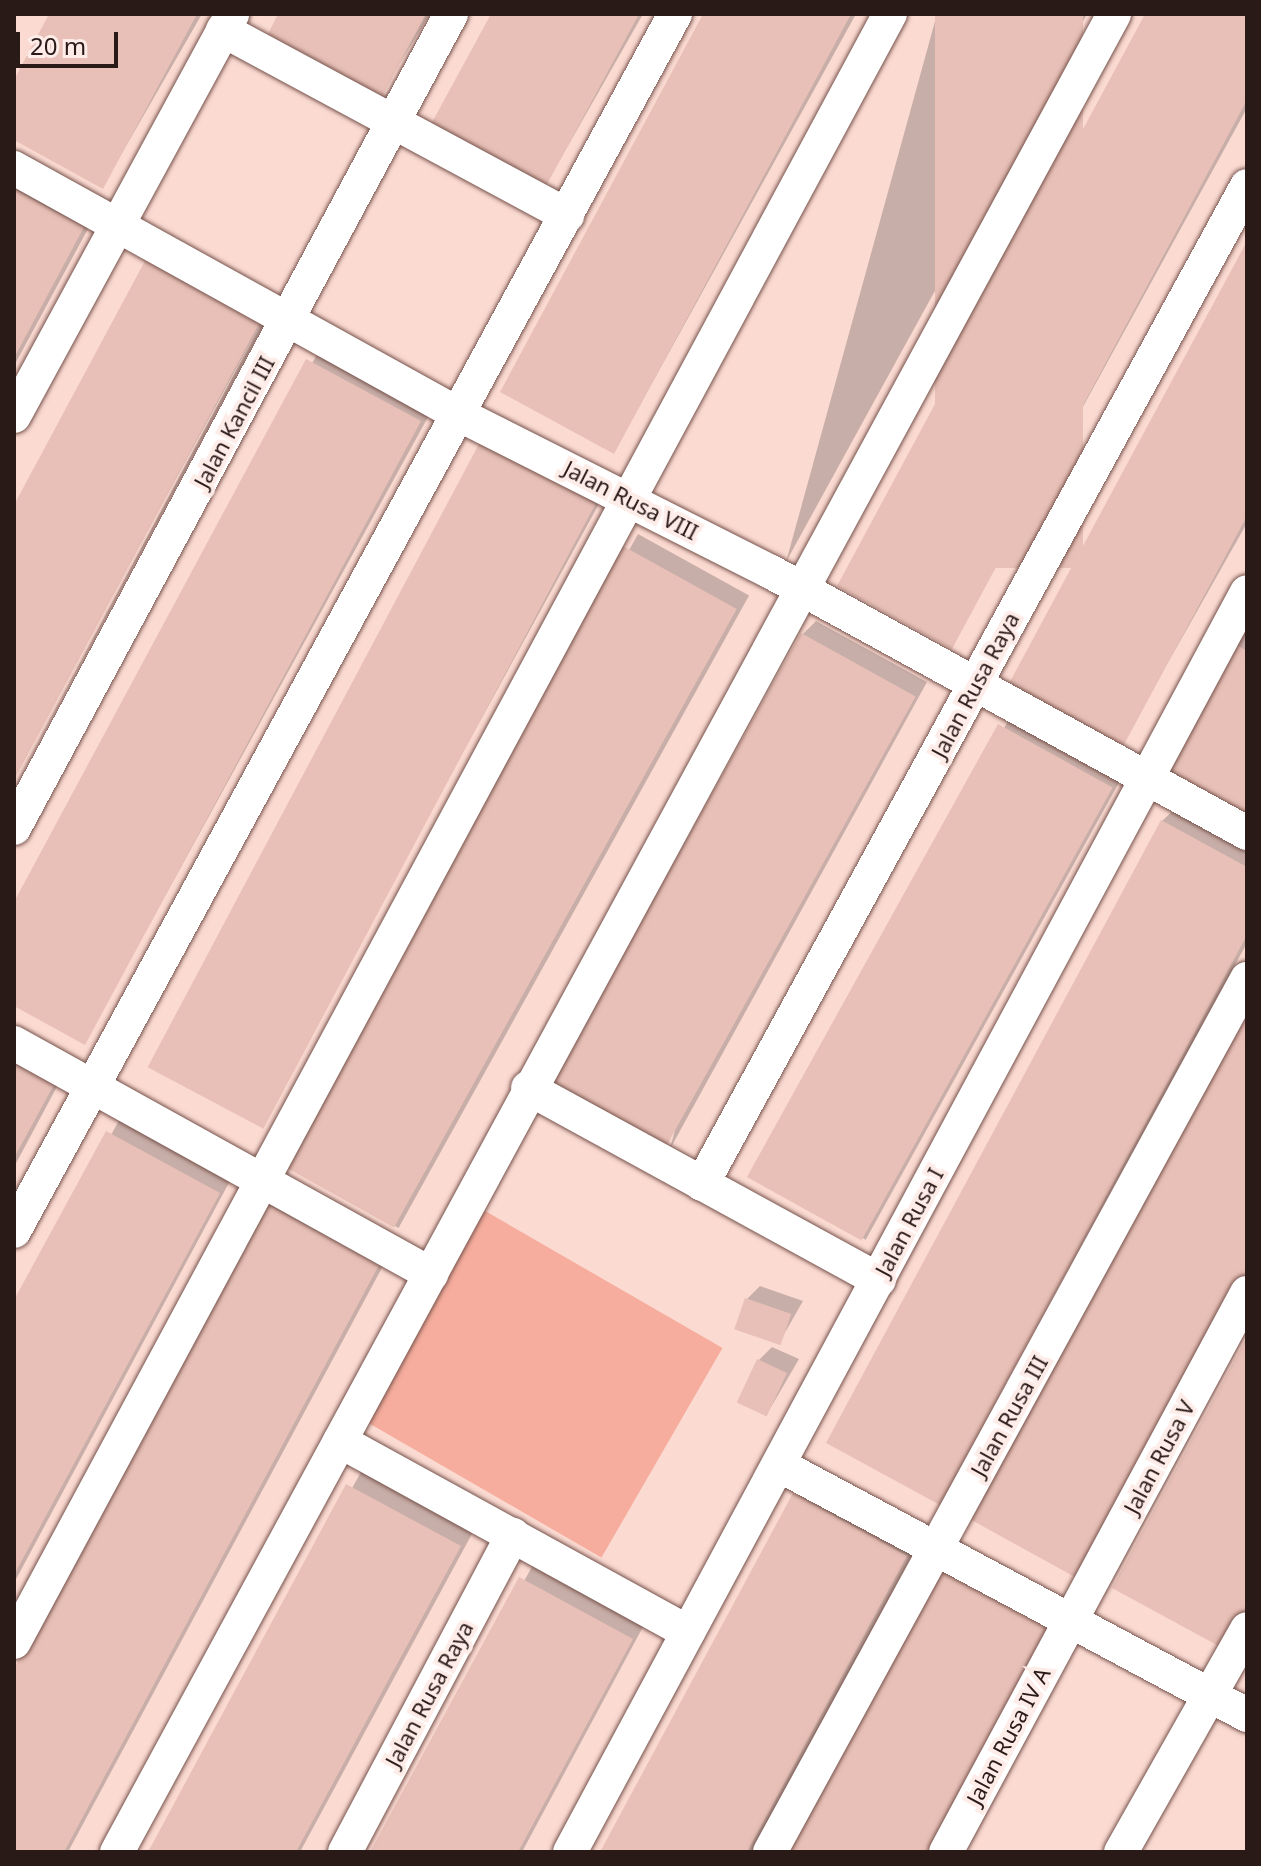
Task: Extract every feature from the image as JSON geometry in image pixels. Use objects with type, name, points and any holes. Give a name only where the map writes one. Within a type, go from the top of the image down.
[{"type":"street","name":"Jalan Kancil III","points":[[14,828],[451,14]]},
{"type":"street","points":[[14,1231],[675,14]]},
{"type":"street","points":[[14,1642],[890,14]]},
{"type":"street","points":[[117,1852],[431,1274],[528,1088],[1114,14]]},
{"type":"street","points":[[14,416],[227,22],[395,121],[567,215]]},
{"type":"street","name":"Jalan Rusa VIII","points":[[14,168],[458,414],[628,497],[1247,833]]},
{"type":"street","name":"Jalan Rusa Raya","points":[[702,1184],[1247,186]]},
{"type":"street","name":"Jalan Rusa I","points":[[570,1852],[879,1280],[1144,778],[1237,633],[1247,592]]},
{"type":"street","name":"Jalan Rusa III","points":[[770,1852],[1247,979]]},
{"type":"street","points":[[14,1043],[431,1274]]},
{"type":"street","points":[[528,1088],[879,1280]]},
{"type":"street","name":"Jalan Rusa V","points":[[1070,1621],[1247,1293]]},
{"type":"street","points":[[340,1441],[688,1632]]},
{"type":"street","points":[[779,1465],[1247,1715]]},
{"type":"street","name":"Jalan Rusa Raya","points":[[345,1852],[513,1535]]},
{"type":"street","name":"Jalan Rusa IV A","points":[[946,1852],[1070,1621]]},
{"type":"street","points":[[1121,1852],[1247,1629]]},
{"type":"shaded area","points":[[480,1208],[722,1348],[601,1558],[359,1418]]},
{"type":"building","points":[[49,14],[197,14],[103,189],[14,140],[14,80]]},
{"type":"building","points":[[278,14],[426,14],[382,97],[268,34]]},
{"type":"building","points":[[491,14],[639,14],[545,188],[430,126]]},
{"type":"building","points":[[703,14],[851,14],[614,454],[500,392]]},
{"type":"building","points":[[935,14],[1083,14],[1083,568],[935,568]]},
{"type":"building","points":[[1145,14],[1247,14],[1247,100],[952,649],[837,586]]},
{"type":"building","points":[[14,189],[84,227],[14,358]]},
{"type":"building","points":[[1247,241],[1247,516],[1120,752],[1006,689]]},
{"type":"building","points":[[146,259],[260,322],[14,780],[14,505]]},
{"type":"building","points":[[306,359],[421,421],[85,1045],[14,1006],[14,902]]},
{"type":"building","points":[[480,442],[596,504],[263,1129],[148,1067]]},
{"type":"building","points":[[623,546],[737,609],[394,1227],[280,1164]]},
{"type":"building","points":[[801,633],[916,697],[664,1150],[550,1086]]},
{"type":"building","points":[[1226,639],[1247,651],[1247,827],[1153,776]]},
{"type":"building","points":[[998,724],[1113,788],[861,1241],[747,1177]]},
{"type":"building","points":[[1161,820],[1247,867],[1247,935],[940,1505],[826,1443]]},
{"type":"building","points":[[1247,999],[1247,1274],[1082,1581],[968,1518]]},
{"type":"building","points":[[14,1058],[56,1081],[14,1158]]},
{"type":"building","points":[[106,1131],[220,1193],[14,1575],[14,1300]]},
{"type":"building","points":[[265,1203],[379,1265],[64,1852],[14,1852],[14,1669]]},
{"type":"building","points":[[745,1298],[791,1314],[781,1345],[734,1329]]},
{"type":"building","points":[[1247,1337],[1247,1611],[1226,1650],[1112,1588]]},
{"type":"building","points":[[757,1359],[787,1373],[767,1416],[737,1403]]},
{"type":"building","points":[[346,1484],[461,1546],[296,1852],[148,1852]]},
{"type":"building","points":[[793,1493],[907,1556],[747,1852],[600,1852]]},
{"type":"building","points":[[942,1561],[1057,1623],[933,1852],[786,1852]]},
{"type":"building","points":[[519,1577],[633,1639],[518,1852],[370,1852]]}]
